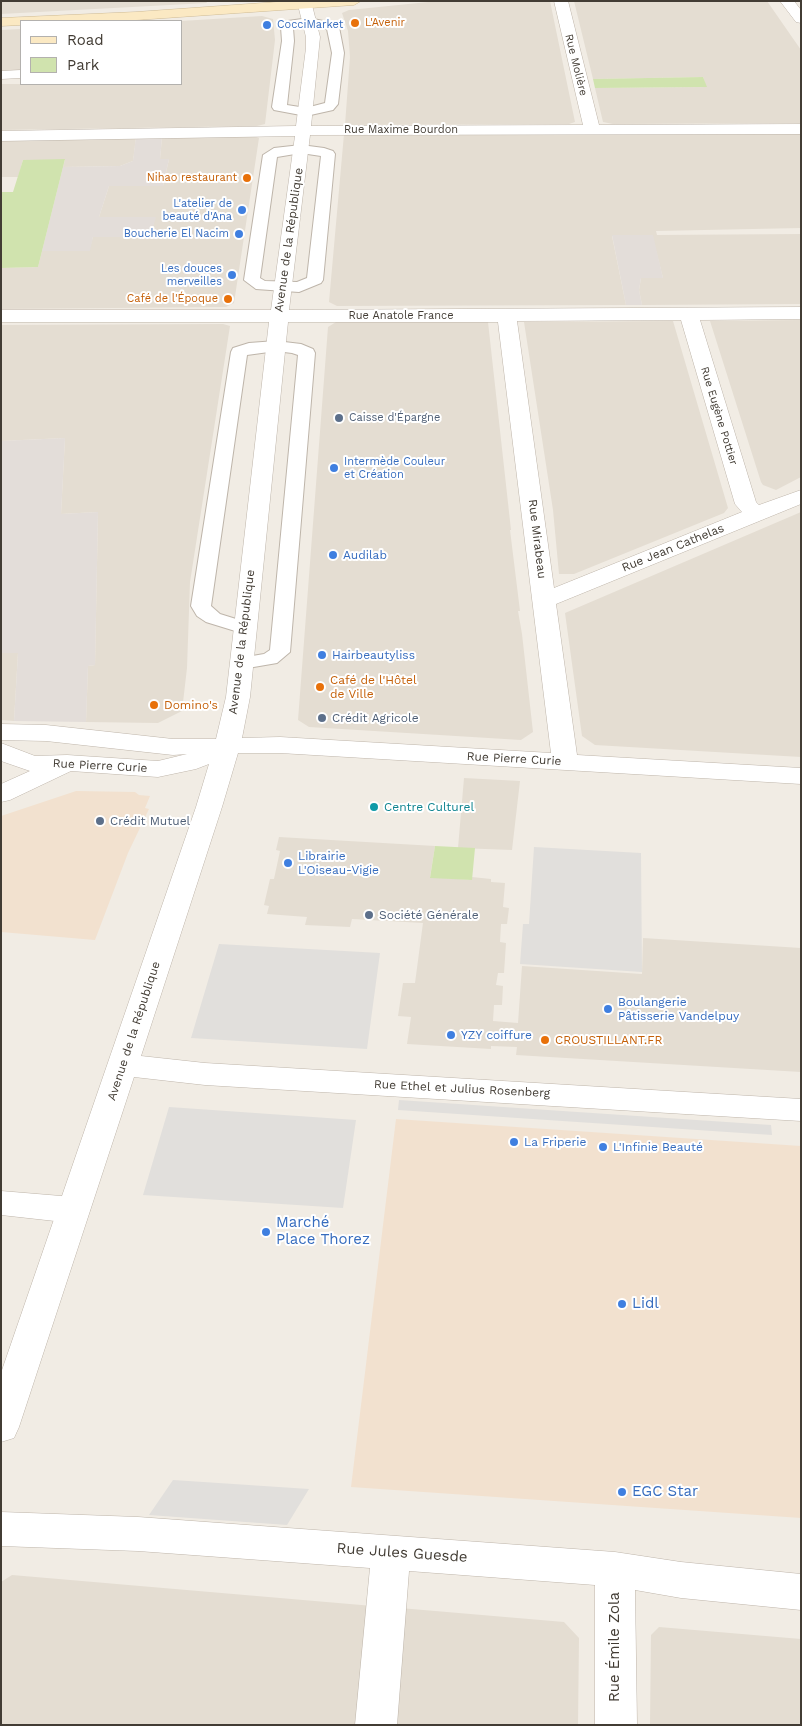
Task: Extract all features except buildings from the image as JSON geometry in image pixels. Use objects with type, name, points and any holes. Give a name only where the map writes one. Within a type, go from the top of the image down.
[{"type":"main road","points":[[32,20],[354,1]]},
{"type":"main road","points":[[1,22],[20,21]]},
{"type":"street","name":"Rue Molière","points":[[561,1],[592,130]]},
{"type":"street","points":[[787,1],[801,19]]},
{"type":"street","name":"Avenue de la République","points":[[1,1427],[73,1210],[124,1065],[227,746],[238,697],[279,316],[313,48],[313,37],[305,5]]},
{"type":"street","points":[[1,75],[20,74]]},
{"type":"street","name":"Rue Maxime Bourdon","points":[[1,136],[304,130],[801,130]]},
{"type":"street","name":"Rue Anatole France","points":[[1,316],[508,316],[801,313]]},
{"type":"street","name":"Rue Eugène Pottier","points":[[689,314],[746,504],[756,515]]},
{"type":"street","name":"Rue Mirabeau","points":[[508,316],[565,762]]},
{"type":"street","name":"Rue Jean Cathelas","points":[[545,600],[801,496]]},
{"type":"street","name":"Rue Pierre Curie","points":[[1,732],[46,733],[173,747],[280,745],[801,776]]},
{"type":"street","points":[[1,794],[67,763],[100,740]]},
{"type":"street","name":"Rue Pierre Curie","points":[[1,751],[25,762],[138,768],[170,767],[187,764],[227,746]]},
{"type":"street","name":"Rue Ethel et Julius Rosenberg","points":[[124,1065],[205,1074],[801,1110]]},
{"type":"street","points":[[1,1202],[73,1210]]},
{"type":"street","name":"Rue Jules Guesde","points":[[1,1529],[94,1532],[615,1569],[680,1580],[801,1592]]},
{"type":"street","points":[[376,1725],[391,1552]]},
{"type":"street","name":"Rue Émile Zola","points":[[615,1569],[616,1725]]},
{"type":"lane","points":[[309,22],[333,27],[338,53],[331,104],[323,109],[306,112],[279,106],[288,41],[287,27],[292,24],[309,22]]},
{"type":"lane","points":[[301,150],[328,154],[314,280],[299,287],[284,288],[262,286],[252,280],[270,155],[279,151],[301,150]]},
{"type":"lane","points":[[242,663],[270,659],[280,652],[307,353],[295,348],[276,346],[249,348],[239,352],[201,606],[204,612],[213,618],[245,628]]},
{"type":"shaded area","points":[[1,1],[206,1],[207,3],[1,14]]},
{"type":"shaded area","points":[[438,1],[550,1],[575,122],[569,124],[345,125],[350,57],[348,31],[342,13],[349,10]]},
{"type":"shaded area","points":[[574,1],[767,1],[801,50],[801,123],[613,124],[603,122],[595,88],[706,87],[703,77],[593,79]]},
{"type":"shaded area","points":[[262,16],[273,19],[275,40],[265,124],[257,126],[1,130],[1,84],[182,85],[182,21]]},
{"type":"shaded area","points":[[20,29],[20,70],[1,72],[1,30]]},
{"type":"shaded area","points":[[801,133],[801,228],[656,231],[657,235],[801,234],[801,304],[642,305],[639,290],[641,278],[663,278],[652,235],[612,236],[626,305],[337,306],[329,302],[344,134]]},
{"type":"shaded area","points":[[252,135],[259,138],[234,303],[226,307],[1,309],[1,268],[38,267],[42,251],[89,251],[93,237],[150,237],[155,217],[99,217],[109,186],[163,186],[169,159],[160,159],[162,137]]},
{"type":"shaded area","points":[[136,137],[133,161],[120,166],[63,167],[65,160],[23,160],[18,177],[1,177],[1,140]]},
{"type":"shaded area","points":[[136,137],[162,137],[160,159],[169,159],[163,186],[109,186],[99,217],[156,217],[150,237],[93,237],[90,251],[42,251],[63,167],[120,166],[133,161]]},
{"type":"shaded area","points":[[612,235],[653,235],[663,278],[641,278],[639,290],[642,305],[626,305]]},
{"type":"shaded area","points":[[801,320],[801,477],[776,490],[763,485],[761,482],[710,321]]},
{"type":"shaded area","points":[[673,321],[728,508],[724,513],[574,574],[559,574],[553,510],[524,322]]},
{"type":"shaded area","points":[[336,322],[488,322],[520,611],[518,611],[533,732],[521,740],[309,727],[298,720],[328,327]]},
{"type":"shaded area","points":[[223,324],[230,326],[190,582],[187,668],[182,711],[158,723],[86,722],[88,666],[95,665],[98,512],[61,514],[65,438],[1,441],[1,325]]},
{"type":"shaded area","points":[[65,438],[61,514],[98,512],[95,665],[88,666],[86,722],[14,721],[18,653],[1,653],[1,441]]},
{"type":"shaded area","points":[[801,512],[801,757],[595,745],[582,736],[565,613]]},
{"type":"shaded area","points":[[1,653],[18,653],[14,721],[1,720]]},
{"type":"shaded area","points":[[464,778],[520,781],[512,850],[458,848]]},
{"type":"shaded area","points":[[76,791],[135,792],[139,795],[150,796],[145,808],[149,809],[128,853],[95,940],[1,932],[1,816]]},
{"type":"shaded area","points":[[279,837],[435,846],[430,877],[472,880],[472,877],[491,879],[491,882],[505,883],[503,907],[509,908],[507,924],[501,924],[500,942],[506,943],[504,973],[498,973],[496,985],[503,986],[502,1005],[494,1005],[493,1021],[518,1023],[522,966],[642,974],[643,938],[801,948],[801,1072],[516,1055],[517,1047],[491,1046],[491,1049],[407,1044],[411,1017],[398,1016],[403,983],[415,983],[423,923],[352,919],[350,927],[305,925],[307,917],[267,914],[269,906],[264,905],[270,879],[274,879],[280,851],[276,850]]},
{"type":"shaded area","points":[[534,847],[641,853],[642,972],[520,964],[523,924],[529,924]]},
{"type":"shaded area","points":[[219,944],[380,953],[367,1049],[191,1038]]},
{"type":"shaded area","points":[[399,1100],[771,1125],[772,1135],[398,1110]]},
{"type":"shaded area","points":[[169,1107],[356,1120],[343,1208],[143,1195]]},
{"type":"shaded area","name":"Lidl","points":[[396,1119],[801,1146],[801,1518],[351,1487]]},
{"type":"shaded area","points":[[173,1480],[309,1489],[287,1525],[149,1515]]},
{"type":"shaded area","points":[[12,1575],[373,1606],[364,1725],[1,1725],[1,1582]]},
{"type":"shaded area","points":[[400,1608],[564,1622],[579,1638],[578,1725],[390,1725]]},
{"type":"shaded area","points":[[659,1627],[801,1639],[801,1725],[650,1725],[651,1635]]},
{"type":"green space","points":[[703,77],[707,87],[595,88],[593,79]]},
{"type":"green space","points":[[65,159],[38,267],[1,268],[1,192],[13,192],[23,160]]},
{"type":"green space","points":[[435,846],[475,848],[472,880],[430,878]]},
{"type":"place","name":"L'Avenir","points":[[355,23]]},
{"type":"place","name":"CocciMarket","points":[[267,25]]},
{"type":"place","name":"Nihao restaurant","points":[[247,178]]},
{"type":"place","name":"L'atelier de beauté d'Ana","points":[[242,210]]},
{"type":"place","name":"Boucherie El Nacim","points":[[239,234]]},
{"type":"place","name":"Les douces merveilles","points":[[232,275]]},
{"type":"place","name":"Café de l'Époque","points":[[228,299]]},
{"type":"place","name":"Caisse d'Épargne","points":[[339,418]]},
{"type":"place","name":"Intermède Couleur et Création","points":[[334,468]]},
{"type":"place","name":"Audilab","points":[[333,555]]},
{"type":"place","name":"Hairbeautyliss","points":[[322,655]]},
{"type":"place","name":"Café de l'Hôtel de Ville","points":[[320,687]]},
{"type":"place","name":"Domino's","points":[[154,705]]},
{"type":"place","name":"Crédit Agricole","points":[[322,718]]},
{"type":"place","name":"Centre Culturel","points":[[374,807]]},
{"type":"place","name":"Crédit Mutuel","points":[[100,821]]},
{"type":"place","name":"Librairie L'Oiseau-Vigie","points":[[288,863]]},
{"type":"place","name":"Société Générale","points":[[369,915]]},
{"type":"place","name":"Boulangerie Pâtisserie Vandelpuy","points":[[608,1009]]},
{"type":"place","name":"YZY coiffure","points":[[451,1035]]},
{"type":"place","name":"CROUSTILLANT.FR","points":[[545,1040]]},
{"type":"place","name":"La Friperie","points":[[514,1142]]},
{"type":"place","name":"L'Infinie Beauté","points":[[603,1147]]},
{"type":"place","name":"Marché Place Thorez","points":[[266,1232]]},
{"type":"place","name":"Lidl","points":[[622,1304]]},
{"type":"place","name":"EGC Star","points":[[622,1492]]}]
